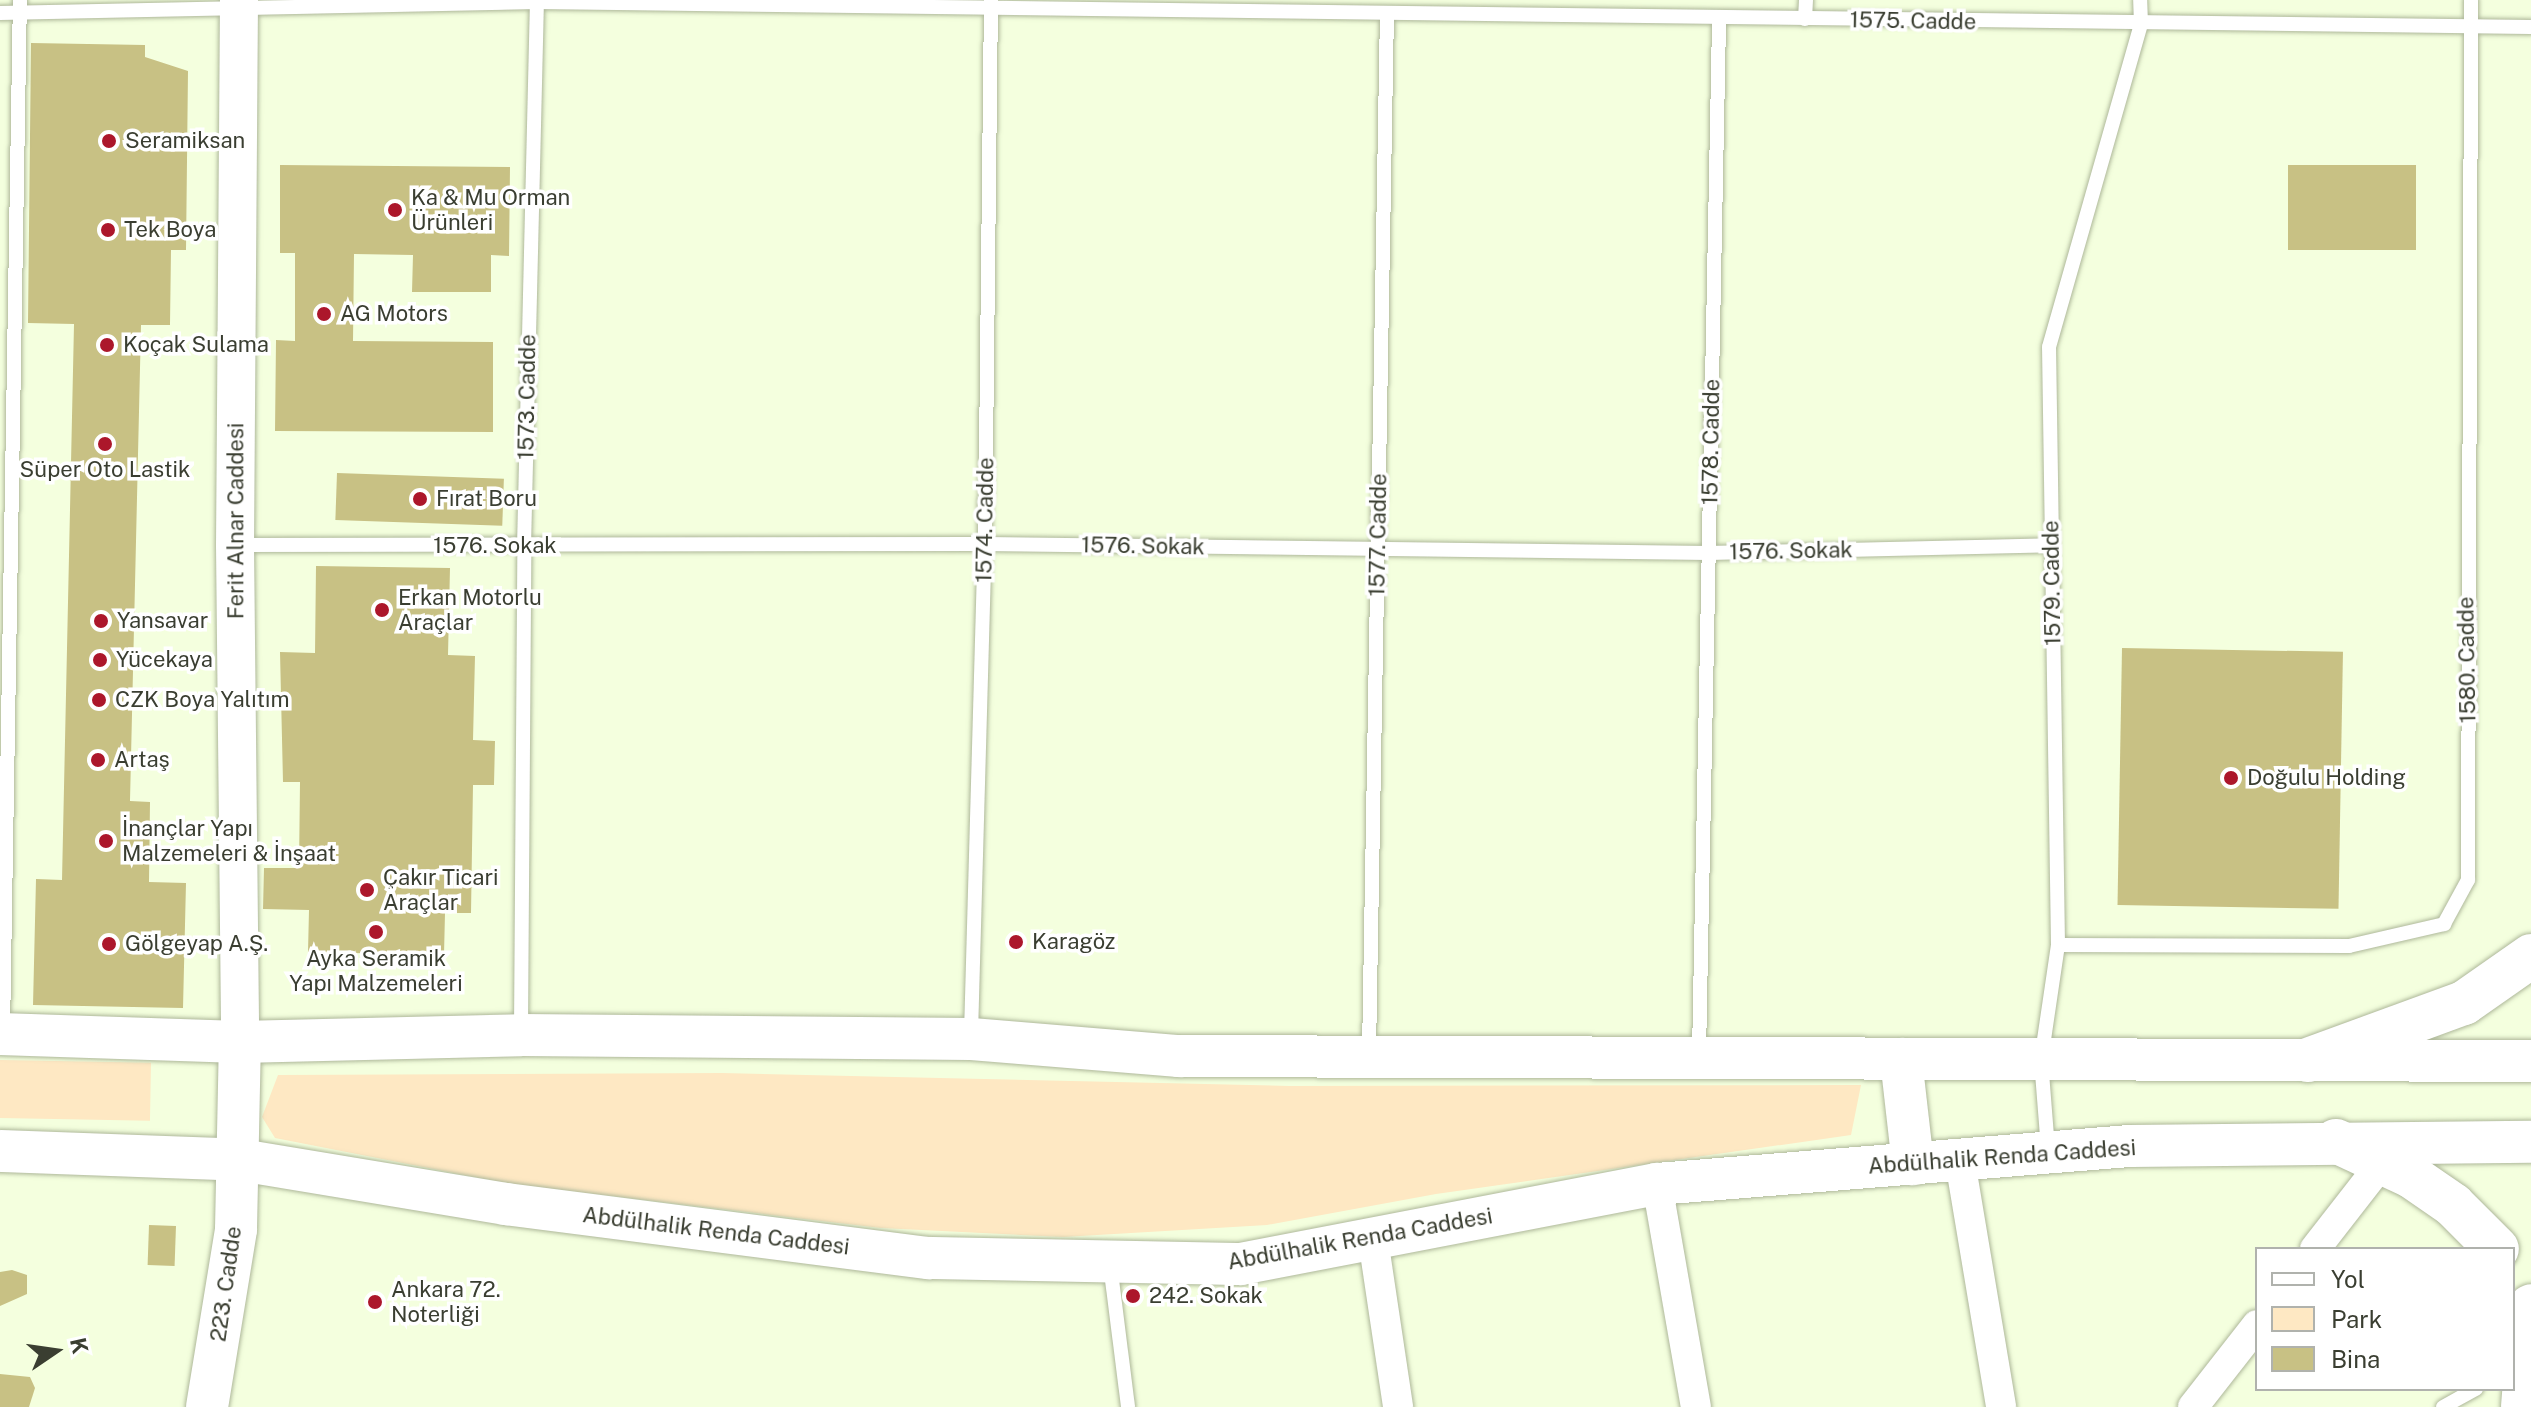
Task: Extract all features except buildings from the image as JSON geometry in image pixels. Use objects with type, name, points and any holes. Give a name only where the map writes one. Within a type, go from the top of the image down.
[{"type":"main road","points":[[2308,1060],[2464,1003],[2531,956]]},
{"type":"main road","points":[[2,1034],[240,1042],[521,1035],[971,1039],[1179,1056],[2531,1061]]},
{"type":"main road","name":"223. Cadde","points":[[207,1407],[236,1229],[240,1160],[240,1042]]},
{"type":"main road","points":[[1901,1059],[1913,1164]]},
{"type":"main road","points":[[2336,1141],[2382,1163],[2453,1205],[2495,1247]]},
{"type":"main road","name":"Abdülhalik Renda Caddesi","points":[[0,1151],[240,1160],[506,1204],[929,1258],[1241,1264],[1657,1184],[2049,1153],[2336,1141],[2531,1142]]},
{"type":"main road","points":[[2515,1276],[2531,1312]]},
{"type":"main road","points":[[2523,1407],[2520,1366],[2531,1306]]},
{"type":"street","name":"Ferit Alnar Caddesi","points":[[238,3],[235,545],[240,1042]]},
{"type":"street","points":[[1960,1161],[2001,1407]]},
{"type":"street","points":[[2317,1247],[2382,1163]]},
{"type":"street","points":[[1657,1184],[1696,1407]]},
{"type":"street","points":[[1373,1239],[1398,1407]]},
{"type":"street","points":[[2193,1407],[2255,1328]]},
{"type":"lane","points":[[1805,19],[1806,0]]},
{"type":"lane","name":"1579. Cadde","points":[[2049,1153],[2041,1060],[2058,945],[2049,347],[2141,24],[2140,0]]},
{"type":"lane","name":"1580. Cadde","points":[[2058,945],[2349,946],[2444,924],[2468,880],[2471,0]]},
{"type":"lane","name":"1575. Cadde","points":[[0,13],[20,6],[537,1],[1286,6],[1387,14],[1515,8],[1719,18],[2531,27]]},
{"type":"lane","name":"1573. Cadde","points":[[521,1035],[524,547],[537,1]]},
{"type":"lane","name":"1574. Cadde","points":[[971,1039],[985,544],[991,5]]},
{"type":"lane","points":[[2,1034],[20,6]]},
{"type":"lane","name":"1577. Cadde","points":[[1369,1057],[1387,14]]},
{"type":"lane","name":"1578. Cadde","points":[[1698,1058],[1719,18]]},
{"type":"lane","name":"1576. Sokak","points":[[235,545],[985,544],[1709,553],[2052,545]]},
{"type":"lane","points":[[1110,1261],[1128,1407]]},
{"type":"lane","points":[[2443,1407],[2472,1391]]},
{"type":"green space","points":[[0,1060],[151,1063],[150,1121],[0,1118]]},
{"type":"green space","points":[[722,1073],[1289,1086],[1861,1085],[1851,1135],[1436,1194],[1267,1225],[1063,1237],[881,1228],[510,1184],[275,1138],[262,1117],[278,1075]]},
{"type":"place","name":"Seramiksan","points":[[109,141]]},
{"type":"place","name":"Ka & Mu Orman Ürünleri","points":[[395,210]]},
{"type":"place","name":"Tek Boya","points":[[108,230]]},
{"type":"place","name":"AG Motors","points":[[324,314]]},
{"type":"place","name":"Koçak Sulama","points":[[107,345]]},
{"type":"place","name":"Süper Oto Lastik","points":[[105,444]]},
{"type":"place","name":"Fırat Boru","points":[[420,499]]},
{"type":"place","name":"Erkan Motorlu Araçlar","points":[[382,610]]},
{"type":"place","name":"Yansavar","points":[[101,621]]},
{"type":"place","name":"Yücekaya","points":[[100,660]]},
{"type":"place","name":"CZK Boya Yalıtım","points":[[99,700]]},
{"type":"place","name":"Artaş","points":[[98,760]]},
{"type":"place","name":"Doğulu Holding","points":[[2231,778]]},
{"type":"place","name":"İnançlar Yapı Malzemeleri & İnşaat","points":[[106,841]]},
{"type":"place","name":"Çakır Ticari Araçlar","points":[[367,890]]},
{"type":"place","name":"Ayka Seramik Yapı Malzemeleri","points":[[376,932]]},
{"type":"place","name":"Karagöz","points":[[1016,942]]},
{"type":"place","name":"Gölgeyap A.Ş.","points":[[109,944]]},
{"type":"place","name":"242. Sokak","points":[[1133,1296]]},
{"type":"place","name":"Ankara 72. Noterliği","points":[[375,1302]]}]
